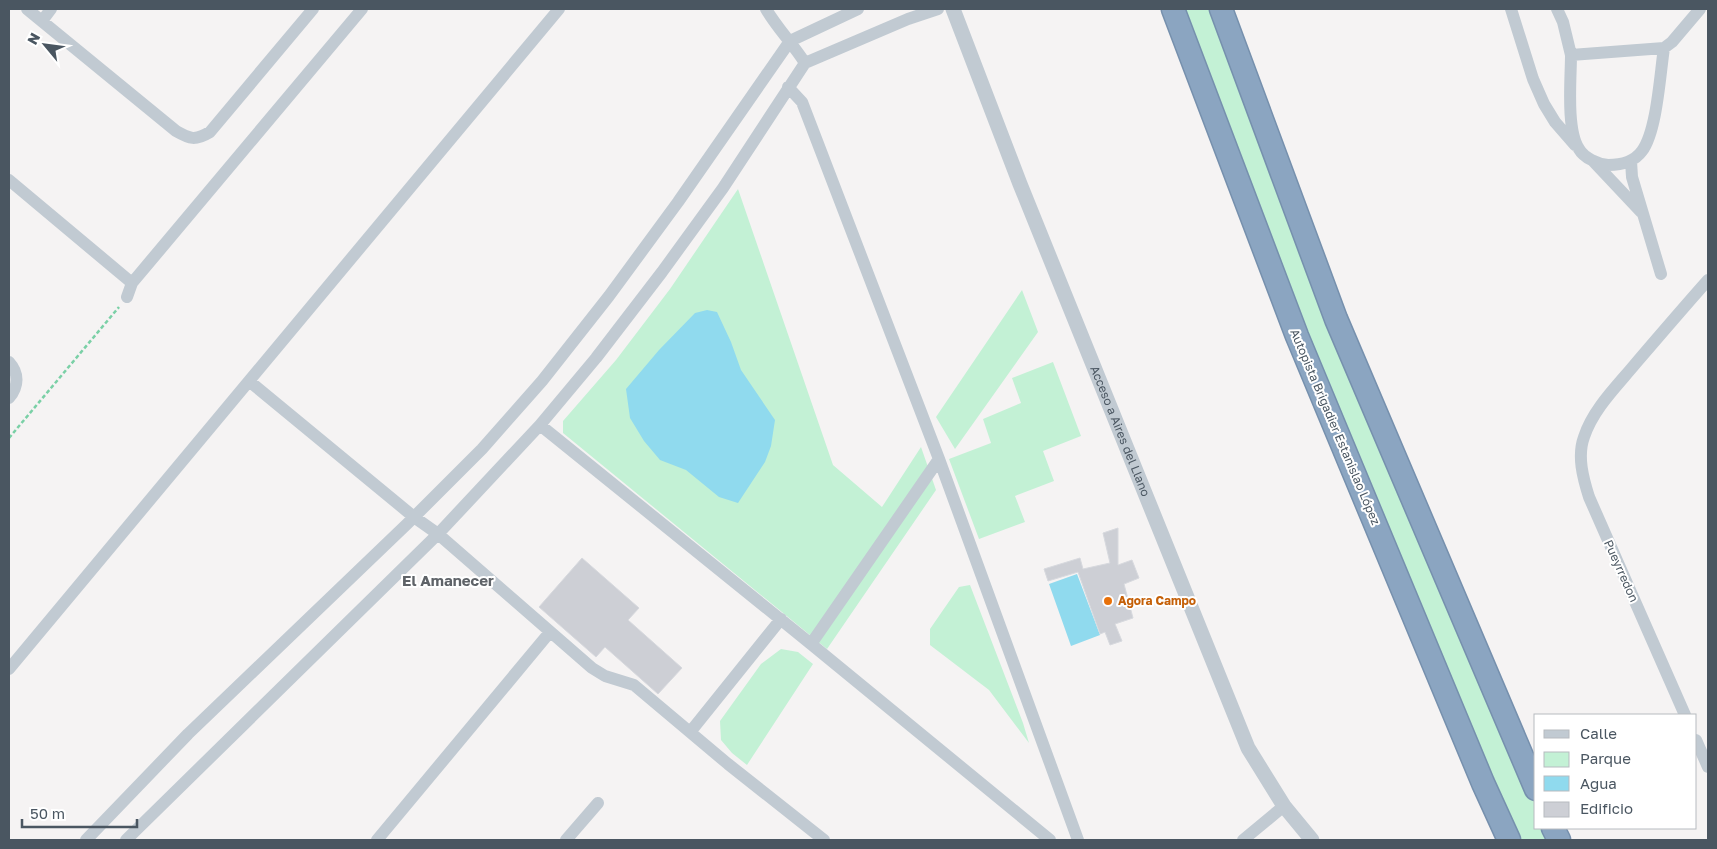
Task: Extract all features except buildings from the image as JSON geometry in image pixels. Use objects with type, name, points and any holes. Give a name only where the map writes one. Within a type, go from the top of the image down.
[{"type":"highway","name":"Autopista Brigadier Estanislao López","points":[[1173,9],[1297,336],[1479,774],[1509,840]]},
{"type":"highway","points":[[1221,9],[1336,320],[1534,784]]},
{"type":"street","points":[[27,9],[176,131],[188,138],[200,138],[210,132],[313,9]]},
{"type":"street","points":[[42,21],[51,9]]},
{"type":"street","points":[[127,297],[132,283],[362,9]]},
{"type":"street","points":[[9,669],[559,9]]},
{"type":"street","points":[[766,9],[805,63]]},
{"type":"street","points":[[86,840],[188,734],[482,449],[542,381],[609,296],[678,202],[790,41],[858,9]]},
{"type":"street","points":[[126,840],[438,534],[540,424],[596,358],[662,272],[723,188],[805,63],[908,19],[938,9]]},
{"type":"street","name":"Acceso a Aires del Llano","points":[[953,9],[1020,184],[1248,748],[1284,806],[1312,840]]},
{"type":"street","points":[[1511,9],[1533,79],[1544,104],[1555,122],[1643,214]]},
{"type":"street","points":[[1557,9],[1563,22],[1571,55],[1571,118],[1573,134],[1579,149]]},
{"type":"street","points":[[1571,55],[1664,48],[1672,42],[1700,9]]},
{"type":"street","points":[[1591,160],[1605,165],[1621,165],[1631,161],[1642,152],[1652,129],[1664,48]]},
{"type":"street","points":[[788,87],[802,102],[939,459],[1078,840]]},
{"type":"street","points":[[1631,161],[1632,177],[1662,274]]},
{"type":"street","points":[[9,180],[132,283]]},
{"type":"street","name":"Pueyrredon","points":[[1685,714],[1589,497],[1583,477],[1581,452],[1583,438],[1590,422],[1606,398],[1708,280]]},
{"type":"street","points":[[9,362],[14,368],[17,383],[14,392],[9,398]]},
{"type":"street","points":[[250,381],[414,517],[438,534],[592,668],[605,676],[634,685],[728,764],[824,840]]},
{"type":"street","points":[[540,424],[1050,840]]},
{"type":"street","points":[[812,644],[939,459]]},
{"type":"street","points":[[691,731],[781,619]]},
{"type":"street","points":[[377,840],[550,632]]},
{"type":"street","points":[[1697,742],[1708,767]]},
{"type":"street","points":[[566,840],[598,803]]},
{"type":"street","points":[[1243,840],[1284,806]]},
{"type":"path","points":[[9,438],[127,297]]},
{"type":"green space","points":[[1173,9],[1221,9],[1534,784],[1534,829],[1554,829],[1559,840],[1509,840]]},
{"type":"green space","points":[[738,189],[833,465],[882,507],[921,447],[936,490],[827,649],[563,433],[563,421],[616,360],[670,289]]},
{"type":"green space","points":[[1022,290],[1038,332],[955,449],[936,417]]},
{"type":"green space","points":[[1053,362],[1081,436],[1043,451],[1054,481],[1015,496],[1025,522],[979,539],[949,459],[991,443],[983,419],[1021,403],[1012,378]]},
{"type":"green space","points":[[970,585],[1029,743],[989,690],[930,645],[930,629],[959,587]]},
{"type":"green space","points":[[781,649],[798,652],[813,664],[747,765],[732,753],[721,740],[720,721],[761,664]]},
{"type":"water","points":[[707,310],[717,312],[741,370],[775,420],[771,446],[765,462],[738,503],[719,497],[686,470],[660,460],[644,441],[630,418],[626,389],[659,350],[695,313]]},
{"type":"water","points":[[1077,574],[1100,635],[1071,646],[1049,584]]},
{"type":"place","name":"Agora Campo","points":[[1108,601]]},
{"type":"district","name":"El Amanecer","points":[[448,581]]}]
